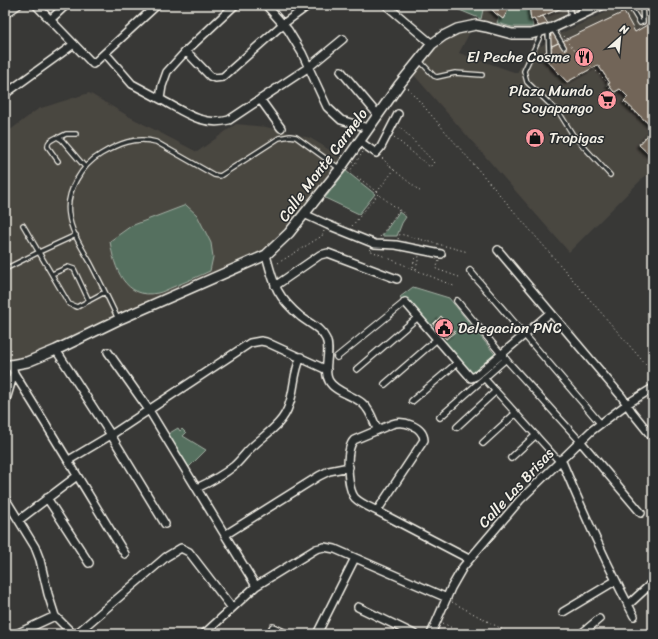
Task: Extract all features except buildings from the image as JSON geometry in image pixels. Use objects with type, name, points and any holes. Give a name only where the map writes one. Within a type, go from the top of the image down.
[{"type":"street","points":[[5,14],[18,5]]},
{"type":"street","points":[[36,5],[93,64],[157,5]]},
{"type":"street","points":[[50,20],[66,5]]},
{"type":"street","points":[[160,99],[162,86],[167,72],[186,51],[235,5]]},
{"type":"street","points":[[266,5],[288,30],[302,53],[327,107],[341,120],[368,128]]},
{"type":"street","points":[[186,51],[210,76],[215,78],[223,77],[283,24],[308,5]]},
{"type":"street","points":[[386,5],[432,44]]},
{"type":"street","name":"Calle Monte Carmelo","points":[[10,368],[56,350],[118,320],[266,255],[289,233],[361,143],[368,128],[402,81],[420,61],[432,44],[442,36],[466,26],[476,25],[512,34],[531,34],[547,29],[571,18],[581,9],[601,5]]},
{"type":"street","points":[[105,53],[132,84],[205,122],[214,122],[229,120],[309,67],[343,39]]},
{"type":"street","points":[[5,94],[74,44]]},
{"type":"street","points":[[341,71],[378,115]]},
{"type":"street","points":[[260,99],[280,128]]},
{"type":"street","points":[[361,143],[376,153],[381,147],[397,118]]},
{"type":"street","points":[[304,214],[375,244],[396,245],[441,254]]},
{"type":"street","points":[[498,250],[627,404],[653,438]]},
{"type":"street","points":[[275,286],[320,255],[328,253],[397,279]]},
{"type":"street","points":[[266,255],[275,286],[284,302],[323,333],[327,340],[327,370],[329,381],[332,385],[357,399],[366,406],[377,429]]},
{"type":"street","points":[[470,271],[600,424]]},
{"type":"street","points":[[457,301],[504,357],[580,441],[641,513]]},
{"type":"street","points":[[337,357],[405,302],[469,376],[474,378],[504,357]]},
{"type":"street","points":[[440,417],[484,378],[524,336],[550,313]]},
{"type":"street","points":[[357,369],[418,317]]},
{"type":"street","points":[[385,384],[437,339]]},
{"type":"street","points":[[69,460],[254,342],[266,342],[327,370]]},
{"type":"street","points":[[56,350],[111,434],[165,524]]},
{"type":"street","points":[[108,352],[149,410],[256,586]]},
{"type":"street","points":[[197,488],[225,473],[242,458],[253,445],[280,422],[289,405],[293,393],[296,367],[301,358]]},
{"type":"street","points":[[412,401],[457,362]]},
{"type":"street","points":[[5,403],[10,368]]},
{"type":"street","points":[[10,368],[69,460],[77,476],[125,554]]},
{"type":"street","points":[[484,378],[560,460],[615,581],[634,616]]},
{"type":"street","name":"Calle Las Brisas","points":[[431,634],[460,572],[469,559],[520,500],[580,441],[600,424],[627,404],[653,388]]},
{"type":"street","points":[[457,426],[496,391]]},
{"type":"street","points":[[483,444],[516,413]]},
{"type":"street","points":[[377,511],[424,440],[419,430],[403,422],[397,422],[377,429],[354,440],[351,443],[349,451],[350,485],[354,496],[359,501],[377,511],[469,559]]},
{"type":"street","points":[[511,458],[536,435]]},
{"type":"street","points":[[225,535],[319,476],[329,471],[349,467]]},
{"type":"street","points":[[18,520],[77,476]]},
{"type":"street","points":[[47,498],[89,563]]},
{"type":"street","points":[[6,502],[35,547],[55,616],[75,634],[166,557],[181,548],[189,552],[232,608]]},
{"type":"street","points":[[204,634],[256,586],[320,548],[335,548],[447,598]]},
{"type":"street","points":[[317,634],[355,558]]},
{"type":"street","points":[[563,612],[615,581]]},
{"type":"street","points":[[628,605],[651,584],[653,592]]},
{"type":"street","points":[[358,608],[414,634]]},
{"type":"street","points":[[16,634],[55,616]]},
{"type":"street","points":[[582,634],[599,619]]},
{"type":"street","points":[[273,628],[286,634]]},
{"type":"lane","points":[[569,5],[571,18]]},
{"type":"lane","points":[[629,5],[642,22],[642,5]]},
{"type":"lane","points":[[547,29],[564,47]]},
{"type":"lane","points":[[547,29],[550,51]]},
{"type":"lane","points":[[547,29],[524,71],[527,82],[560,114],[573,135],[610,175]]},
{"type":"lane","points":[[420,61],[434,76],[437,77],[455,73],[482,75]]},
{"type":"lane","points":[[58,161],[48,147],[49,142],[66,134],[76,134]]},
{"type":"lane","points":[[118,320],[106,292],[76,236],[68,207],[74,187],[85,167],[98,156],[118,146],[139,139],[147,139],[156,142],[214,175],[220,176],[279,138],[290,136],[300,139],[340,169]]},
{"type":"lane","points":[[60,138],[85,167]]},
{"type":"lane","points":[[23,225],[69,304],[77,307],[106,292]]},
{"type":"lane","points":[[5,269],[76,236]]},
{"type":"lane","points":[[52,274],[68,267],[74,269],[89,301]]},
{"type":"path","points":[[564,36],[569,44],[608,83],[606,84],[613,92]]},
{"type":"path","points":[[402,81],[653,373]]},
{"type":"path","points":[[623,102],[652,128],[637,146]]},
{"type":"path","points":[[394,136],[430,167],[434,162],[397,118]]},
{"type":"path","points":[[361,143],[363,152],[350,171],[406,215]]},
{"type":"path","points":[[376,153],[421,192]]},
{"type":"path","points":[[346,233],[394,170]]},
{"type":"path","points":[[375,244],[399,210]]},
{"type":"path","points":[[278,263],[322,236],[328,225]]},
{"type":"path","points":[[396,245],[400,234],[468,252]]},
{"type":"path","points":[[443,245],[436,269],[459,276]]},
{"type":"path","points":[[372,251],[456,287]]},
{"type":"path","points":[[412,268],[417,255],[419,256],[416,270]]},
{"type":"path","points":[[447,598],[511,634]]},
{"type":"path","points":[[437,620],[463,634]]},
{"type":"shaded area","points":[[457,5],[582,5],[551,22],[526,29],[509,28],[479,18],[457,9]]},
{"type":"shaded area","name":"Tropigas","points":[[622,5],[653,5],[653,180],[642,172],[646,175],[569,252],[413,74],[435,46],[454,34],[471,30],[459,53],[517,73],[535,40],[541,46],[553,37]]},
{"type":"shaded area","points":[[89,93],[130,117],[197,152],[236,124],[266,127],[310,138],[345,162],[266,255],[99,330],[5,366],[5,134],[38,109]]},
{"type":"green space","points":[[462,5],[484,5],[481,19],[457,9],[457,7]]},
{"type":"green space","points":[[511,5],[529,5],[533,27],[512,27],[497,23],[499,16],[503,19]]},
{"type":"green space","points":[[346,171],[375,194],[359,214],[325,198]]},
{"type":"green space","points":[[186,205],[197,215],[211,243],[213,257],[210,271],[160,293],[147,294],[137,292],[129,287],[118,271],[110,241],[131,226]]},
{"type":"green space","points":[[399,212],[406,217],[397,236],[382,236]]},
{"type":"green space","points":[[413,287],[449,298],[498,358],[476,376],[466,373],[400,297]]},
{"type":"green space","points":[[178,428],[180,431],[182,429],[186,433],[183,436],[206,450],[189,467],[168,434]]},
{"type":"place","name":"El Peche Cosme","points":[[584,57]]},
{"type":"place","name":"Plaza Mundo Soyapango","points":[[607,100]]},
{"type":"place","name":"Tropigas","points":[[535,138]]},
{"type":"place","name":"Delegacion PNC","points":[[444,328]]}]
